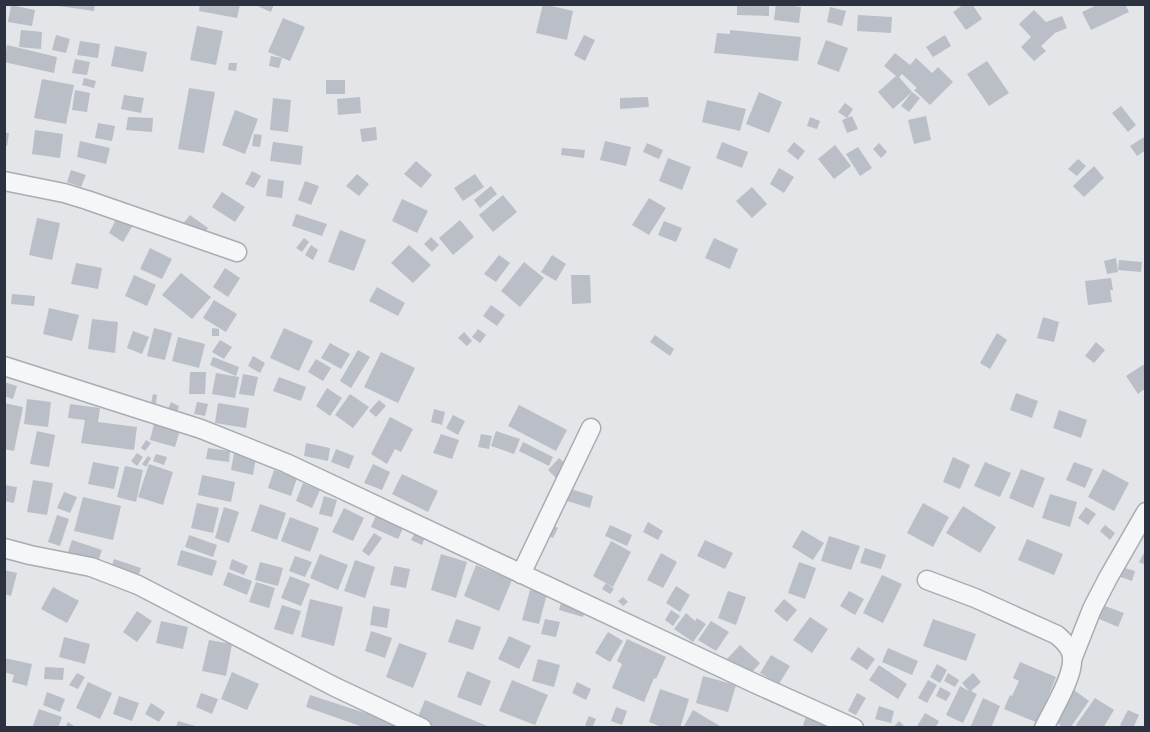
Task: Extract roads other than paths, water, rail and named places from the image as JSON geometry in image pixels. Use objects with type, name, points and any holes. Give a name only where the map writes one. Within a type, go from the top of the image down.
[{"type":"street","points":[[4,181],[87,200],[237,252]]},
{"type":"street","points":[[4,366],[201,429],[275,459],[854,728]]},
{"type":"street","points":[[521,574],[591,428]]},
{"type":"street","points":[[1044,728],[1070,675],[1073,657],[1092,609],[1146,512]]},
{"type":"street","points":[[4,548],[91,567],[138,585],[335,687],[418,727]]},
{"type":"street","points":[[927,580],[975,598],[1057,635],[1067,644],[1073,657]]}]
